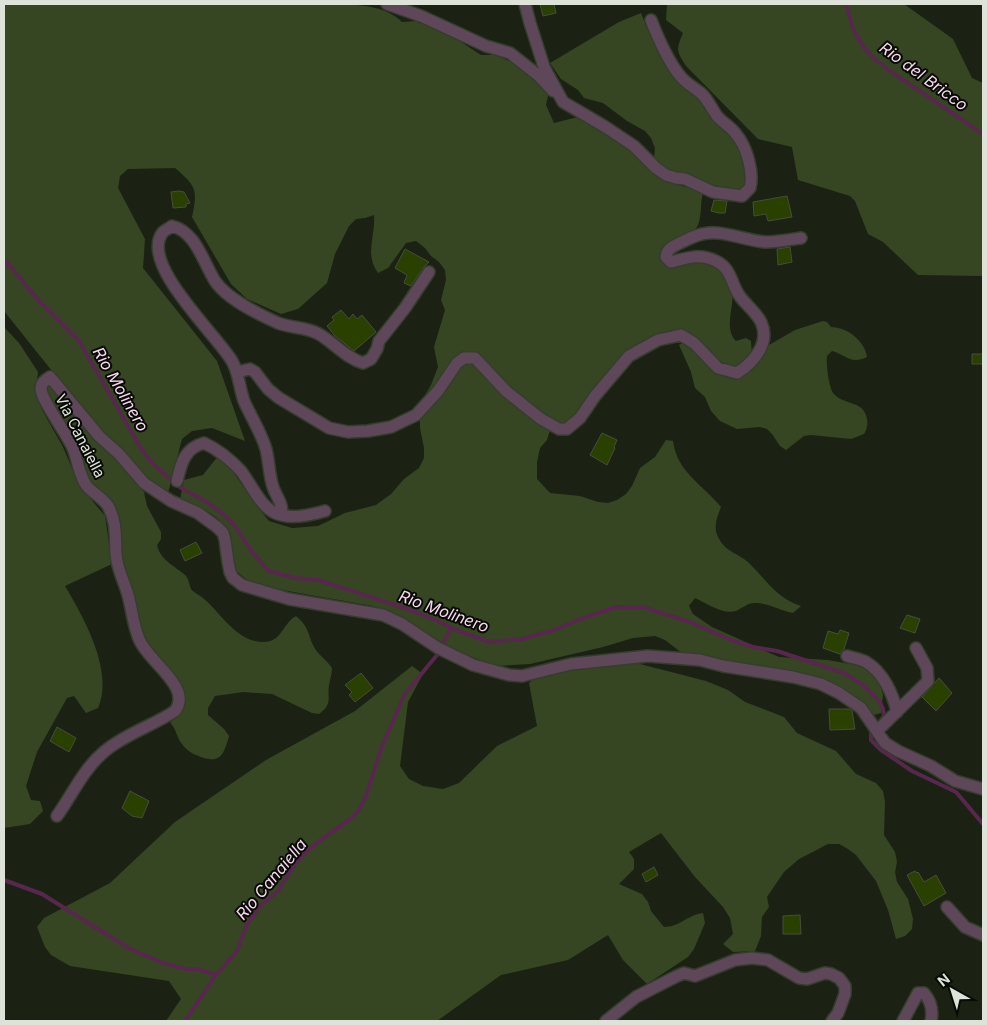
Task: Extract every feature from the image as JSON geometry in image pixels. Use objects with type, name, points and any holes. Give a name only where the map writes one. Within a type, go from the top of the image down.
[{"type":"street","points":[[387,4],[421,16],[486,46],[510,53],[539,76],[563,102],[634,146],[656,168],[666,175],[685,179],[714,192],[742,196],[749,190],[752,178],[750,165],[738,136],[718,118],[702,94],[680,76],[659,40],[651,20]]},
{"type":"street","points":[[525,4],[544,67],[563,102]]},
{"type":"street","points":[[281,515],[282,509],[273,488],[266,451],[251,413],[244,402],[237,372],[225,349],[180,296],[162,265],[159,256],[159,241],[163,232],[172,226],[181,228],[189,235],[216,282],[238,301],[279,323],[307,329],[318,334],[354,360],[363,363],[371,359],[383,335],[405,308],[428,272]]},
{"type":"street","points":[[237,372],[250,369],[255,372],[268,389],[279,398],[329,428],[348,432],[368,431],[391,428],[416,415],[438,391],[457,363],[464,358],[474,358],[506,391],[541,419],[559,429],[567,429],[580,418],[595,396],[629,356],[658,340],[681,335],[694,343],[718,368],[737,373],[748,366],[760,351],[763,329],[761,321],[740,296],[726,268],[716,261],[701,256],[692,256],[671,262],[666,257],[669,249],[691,237],[708,233],[721,233],[766,242],[784,242],[801,238]]},
{"type":"street","name":"Via Canaiella","points":[[57,816],[91,766],[104,751],[116,742],[175,711],[180,705],[180,700],[177,687],[153,661],[139,639],[132,620],[128,595],[119,570],[116,554],[116,527],[112,515],[107,504],[87,486],[79,471],[72,446],[44,398],[42,386],[44,381],[50,377],[99,436],[119,454],[144,483],[171,501],[198,513],[223,533],[230,572],[233,578],[242,585],[288,599],[383,615],[402,624],[436,647],[473,665],[509,675],[522,676],[571,664],[648,656],[700,660],[723,666],[793,677],[821,684],[854,702],[862,708],[875,727]]},
{"type":"street","points":[[177,481],[185,456],[193,446],[204,443],[217,449],[227,457],[268,508],[281,515],[305,516],[325,511]]},
{"type":"street","points":[[916,648],[927,668],[928,682],[897,712],[875,727],[885,743],[898,751],[931,766],[955,781],[983,789]]},
{"type":"street","points":[[847,656],[866,662],[877,670],[886,683],[897,712]]},
{"type":"street","points":[[947,907],[965,927],[983,935]]},
{"type":"street","points":[[606,1021],[636,997],[674,977],[684,973],[696,976],[735,960],[752,958],[768,960],[799,978],[807,979],[825,973],[839,978],[845,986],[845,994],[841,1008],[832,1021]]},
{"type":"street","points":[[903,1021],[918,993],[924,993],[930,1002],[931,1021]]},
{"type":"green space","points":[[4,4],[346,4],[376,8],[390,13],[402,22],[416,21],[458,40],[481,55],[495,55],[529,71],[546,90],[548,96],[546,105],[554,123],[578,117],[583,119],[628,149],[653,174],[661,179],[703,193],[698,225],[688,235],[668,244],[664,248],[662,254],[663,261],[696,259],[719,266],[729,281],[732,290],[730,330],[732,336],[736,341],[746,338],[751,341],[752,356],[738,369],[718,364],[688,331],[664,332],[651,338],[572,421],[557,422],[550,430],[547,440],[540,448],[537,462],[537,479],[550,493],[580,496],[608,503],[626,494],[640,468],[655,457],[666,440],[673,441],[675,452],[685,469],[721,507],[716,526],[721,542],[729,550],[750,564],[779,594],[801,606],[793,613],[764,604],[754,603],[731,612],[715,608],[695,598],[689,606],[693,614],[712,627],[779,657],[828,660],[861,666],[873,674],[880,685],[883,695],[881,713],[874,715],[859,699],[834,685],[682,653],[665,640],[655,636],[633,638],[530,664],[496,666],[456,651],[407,621],[373,606],[265,587],[246,579],[235,570],[230,539],[223,524],[211,513],[180,499],[184,480],[203,475],[218,456],[229,466],[269,521],[292,528],[318,526],[345,513],[376,505],[391,494],[404,479],[419,468],[424,458],[420,428],[420,404],[431,385],[438,367],[434,347],[445,310],[441,300],[446,280],[445,270],[416,241],[406,243],[388,268],[378,273],[374,266],[371,252],[374,215],[356,219],[349,226],[335,254],[327,283],[298,309],[281,314],[247,299],[231,284],[192,217],[195,200],[194,189],[182,174],[175,168],[128,169],[120,176],[118,188],[145,239],[143,268],[217,361],[245,441],[212,428],[192,431],[182,439],[168,493],[147,477],[96,426],[4,311]]},
{"type":"green space","points":[[667,4],[904,4],[953,39],[972,78],[983,83],[983,276],[918,275],[883,242],[868,234],[855,201],[850,196],[798,180],[792,147],[758,139],[687,67],[678,50],[683,33],[666,20]]},
{"type":"green space","points":[[641,13],[647,28],[680,85],[700,100],[715,121],[730,135],[739,149],[746,176],[741,189],[732,192],[669,172],[654,158],[655,148],[651,138],[645,131],[627,121],[603,103],[584,98],[578,90],[561,79],[550,63],[619,22]]},
{"type":"green space","points":[[823,321],[827,322],[831,327],[849,332],[859,340],[866,351],[867,357],[856,360],[832,351],[827,356],[828,376],[832,391],[838,398],[862,409],[867,419],[867,427],[864,434],[851,439],[804,436],[786,450],[780,446],[767,429],[760,427],[737,429],[720,421],[711,411],[705,397],[695,388],[691,372],[679,345],[684,342],[697,352],[713,369],[726,377],[734,379],[747,372],[760,353],[769,345],[795,330]]},
{"type":"green space","points":[[4,327],[19,343],[38,372],[36,389],[42,410],[63,447],[79,485],[105,516],[112,564],[65,586],[88,629],[100,662],[102,693],[98,708],[86,713],[74,696],[67,698],[37,752],[26,786],[31,800],[40,801],[43,811],[30,824],[4,828]]},
{"type":"green space","points":[[49,382],[127,470],[144,492],[147,506],[161,532],[161,539],[157,545],[161,555],[186,577],[192,590],[203,598],[238,633],[255,641],[271,641],[296,616],[304,624],[316,650],[332,668],[328,704],[319,714],[312,713],[272,694],[243,692],[215,696],[208,708],[208,715],[229,736],[221,756],[208,759],[193,753],[184,746],[170,723],[180,713],[183,706],[183,691],[141,636],[120,553],[121,538],[86,478],[79,451],[69,430],[45,391]]},
{"type":"green space","points":[[636,663],[706,681],[728,690],[745,702],[784,717],[797,733],[836,751],[856,774],[876,783],[883,791],[885,802],[884,835],[895,852],[897,882],[908,899],[913,919],[912,929],[905,936],[896,939],[888,910],[876,881],[856,855],[839,844],[828,844],[799,859],[784,872],[767,897],[769,907],[762,917],[761,936],[755,951],[733,952],[723,944],[733,934],[730,918],[661,833],[629,852],[634,859],[634,869],[619,884],[642,894],[648,902],[651,911],[664,927],[675,925],[692,916],[703,913],[705,923],[694,949],[688,957],[647,984],[623,960],[608,935],[568,960],[501,975],[437,1021],[166,1021],[181,999],[169,981],[70,966],[51,955],[45,947],[37,927],[44,918],[110,883],[175,822],[266,760],[355,711],[412,666],[423,674],[408,702],[400,766],[409,779],[423,786],[443,789],[459,783],[497,746],[537,726],[529,683],[537,676],[595,665]]},
{"type":"building","points":[[540,4],[554,4],[556,13],[543,16]]},
{"type":"building","points":[[171,192],[184,192],[190,203],[186,204],[186,207],[173,208]]},
{"type":"building","points":[[787,196],[792,217],[768,221],[766,214],[754,216],[753,202]]},
{"type":"building","points":[[714,200],[727,201],[725,213],[711,211]]},
{"type":"building","points":[[790,247],[792,262],[778,265],[777,249]]},
{"type":"building","points":[[405,249],[429,262],[411,286],[404,283],[407,275],[395,268]]},
{"type":"building","points":[[341,310],[349,319],[353,314],[357,319],[362,315],[376,332],[354,351],[335,336],[327,326],[334,320],[332,317]]},
{"type":"building","points":[[972,354],[983,354],[983,364],[972,364]]},
{"type":"building","points":[[602,433],[617,440],[607,465],[590,455]]},
{"type":"building","points":[[196,542],[202,553],[185,561],[180,550]]},
{"type":"building","points":[[907,615],[920,619],[915,633],[900,628]]},
{"type":"building","points":[[840,630],[849,633],[844,649],[840,654],[823,648],[828,631],[838,634]]},
{"type":"building","points":[[361,673],[373,688],[355,702],[349,695],[352,692],[345,685]]},
{"type":"building","points":[[939,678],[952,693],[936,711],[922,697]]},
{"type":"building","points":[[829,709],[850,709],[855,729],[830,730]]},
{"type":"building","points":[[57,727],[76,738],[69,752],[50,741]]},
{"type":"building","points":[[130,791],[149,801],[142,818],[132,816],[122,808]]},
{"type":"building","points":[[654,867],[658,875],[646,882],[642,874]]},
{"type":"building","points":[[915,871],[918,872],[924,882],[936,875],[946,893],[924,906],[907,875]]},
{"type":"building","points":[[800,915],[801,934],[783,934],[783,916]]},
{"type":"waterway","name":"Rio del Bricco","points":[[846,4],[853,29],[871,56],[983,134]]},
{"type":"waterway","name":"Rio Molinero","points":[[4,259],[41,303],[79,341],[142,450],[153,464],[178,486],[210,504],[223,514],[235,526],[252,552],[269,571],[295,578],[318,580],[413,611],[489,642],[522,639],[554,630],[616,607],[646,608],[690,622],[731,640],[753,647],[777,651],[844,673],[864,686],[880,702],[884,716],[881,720]]},
{"type":"waterway","name":"Rio Canaiella","points":[[185,1021],[216,975],[237,951],[247,924],[261,905],[278,891],[295,864],[306,852],[353,817],[360,808],[366,796],[381,749],[404,695],[437,655],[451,628]]},
{"type":"waterway","name":"Rio Molinero","points":[[874,730],[871,734],[871,740],[881,750],[912,771],[956,792],[983,824]]},
{"type":"waterway","points":[[4,880],[42,894],[130,949],[166,964],[186,969],[198,969],[216,975]]}]
